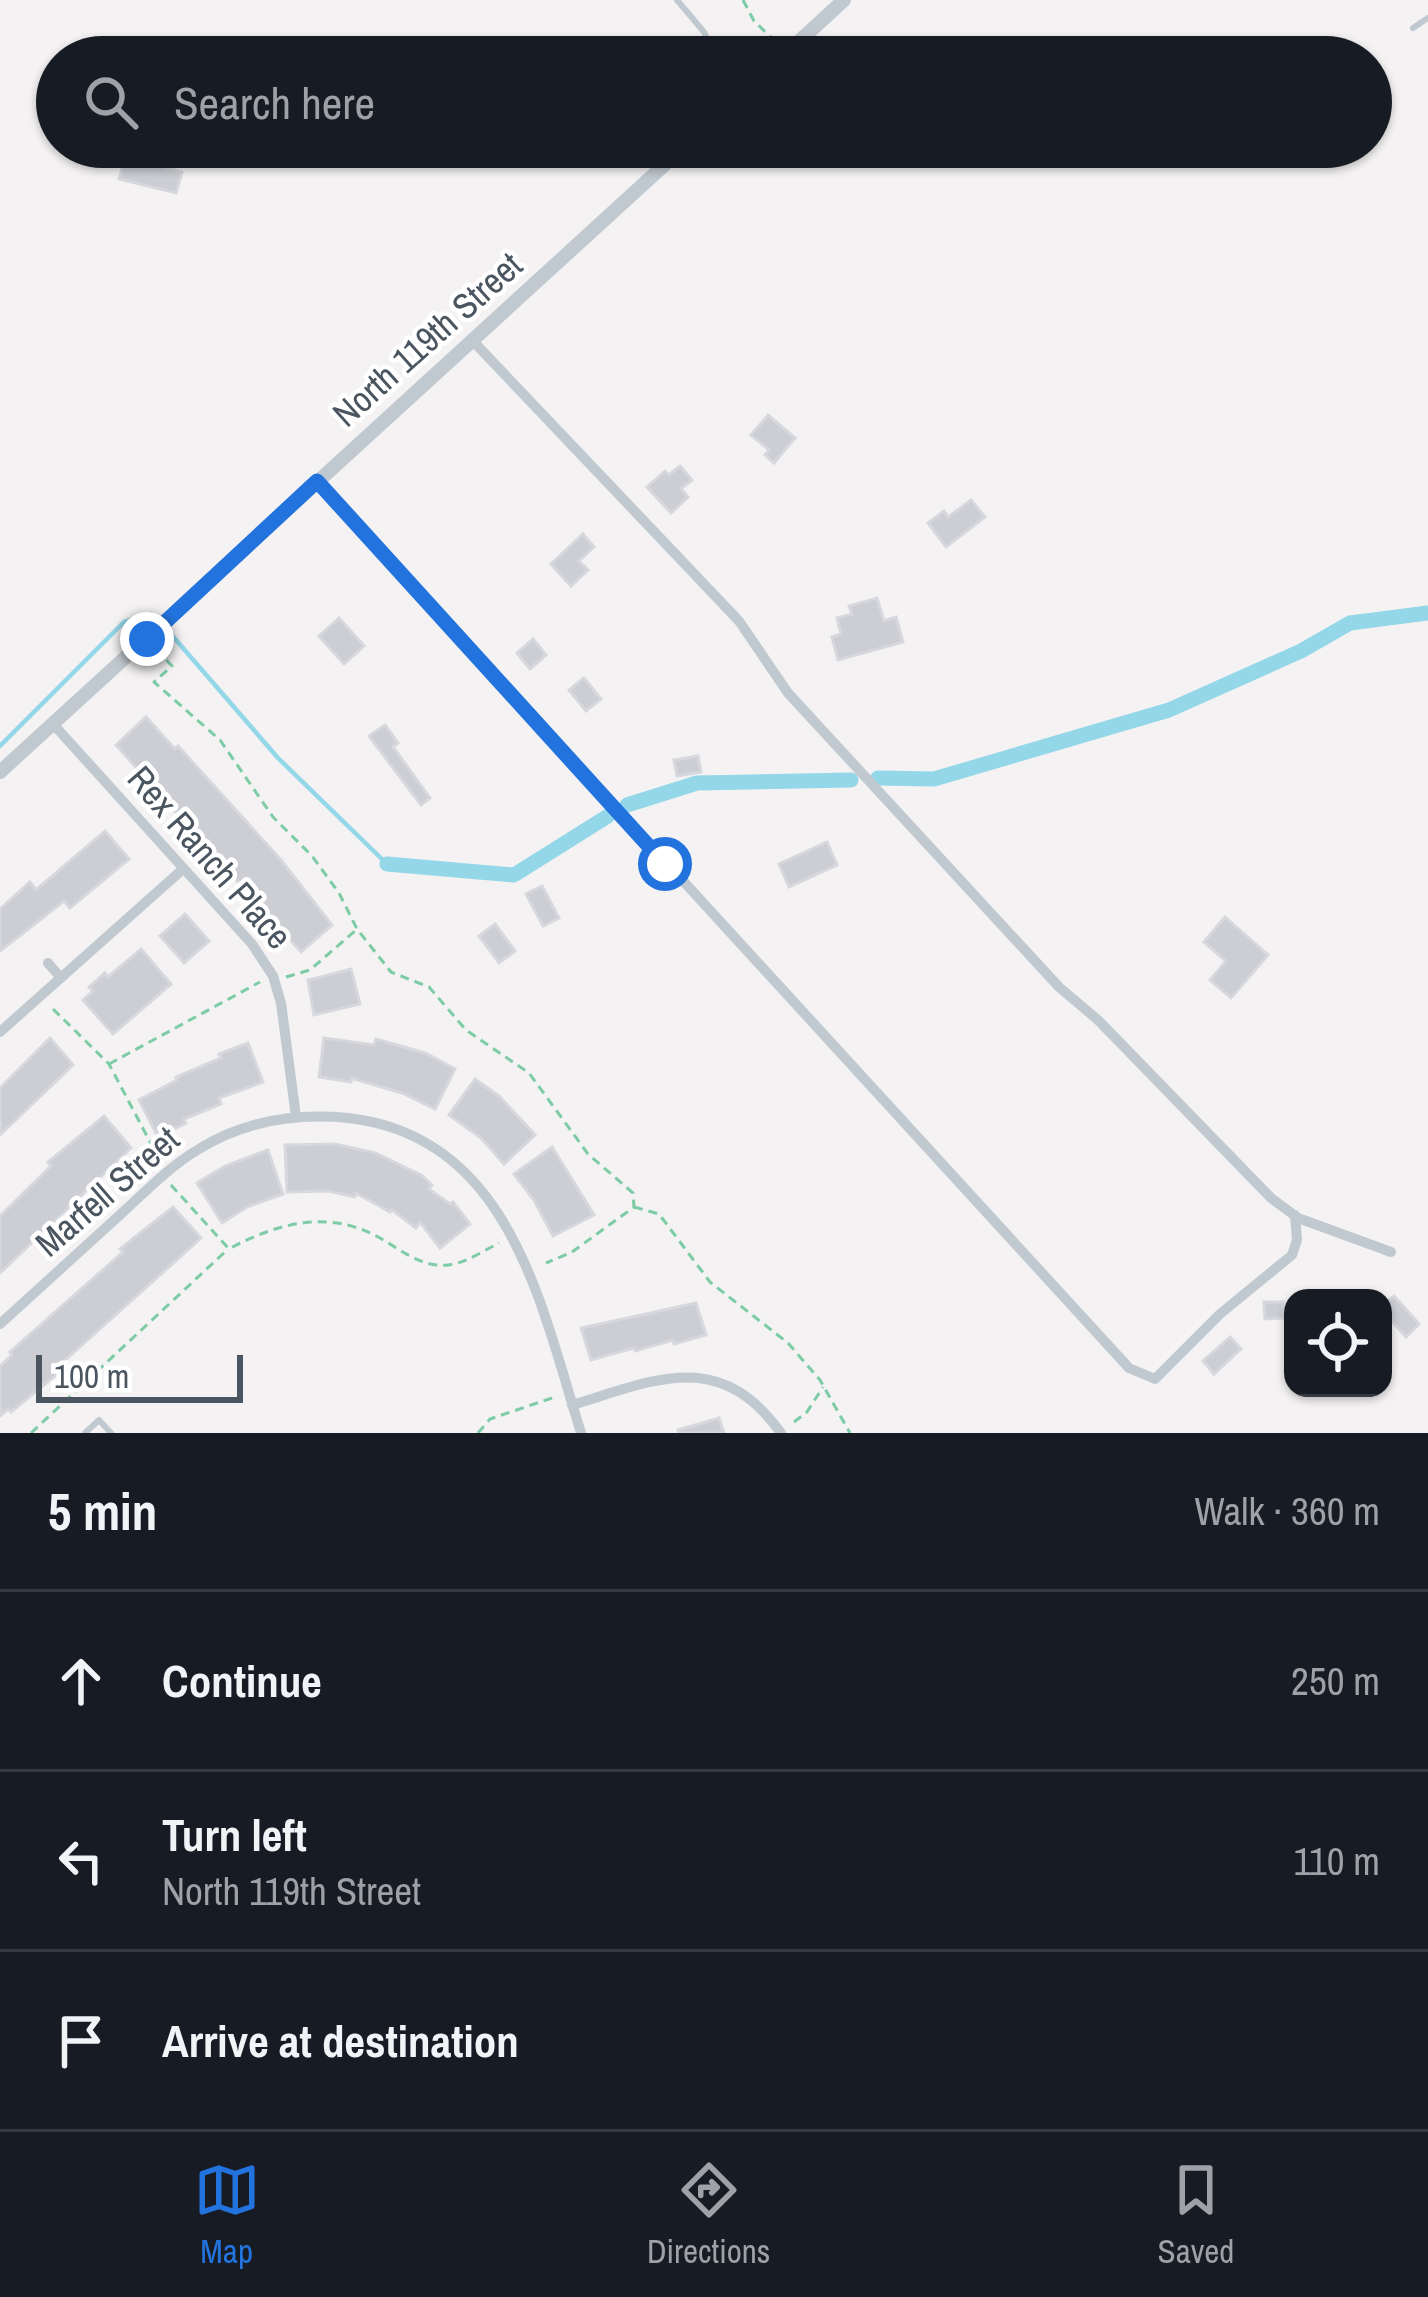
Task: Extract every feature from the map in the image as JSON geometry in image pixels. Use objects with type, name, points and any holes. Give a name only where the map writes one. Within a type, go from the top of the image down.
[{"type":"street","points":[[805,36],[844,0]]},
{"type":"street","name":"North 119th Street","points":[[0,772],[661,168]]},
{"type":"street","points":[[471,339],[739,622],[788,693],[994,920],[1271,1198],[1295,1215],[1391,1252]]},
{"type":"street","points":[[317,481],[1129,1368],[1155,1379],[1220,1314],[1292,1255],[1297,1240],[1295,1215]]},
{"type":"street","name":"Rex Ranch Place","points":[[54,724],[252,944],[273,976],[296,1117]]},
{"type":"street","points":[[0,1032],[183,869]]},
{"type":"street","points":[[48,963],[61,978]]},
{"type":"street","name":"Marfell Street","points":[[0,1324],[201,1147],[246,1127],[296,1117],[365,1120],[399,1131],[455,1163],[479,1187],[518,1246],[581,1433]]},
{"type":"street","points":[[572,1405],[655,1380],[703,1377],[732,1386],[759,1403],[781,1433]]},
{"type":"lane","points":[[677,0],[706,36]]},
{"type":"lane","points":[[1413,28],[1428,18]]},
{"type":"lane","points":[[85,1433],[99,1420],[111,1433]]},
{"type":"path","points":[[742,0],[767,36]]},
{"type":"path","points":[[147,639],[172,666],[154,682],[220,740],[274,817],[339,892],[357,929],[392,972],[429,987],[466,1030],[529,1072],[588,1154],[630,1189],[634,1207],[572,1252],[546,1263]]},
{"type":"path","points":[[291,977],[310,970],[357,929]]},
{"type":"path","points":[[109,1064],[256,984]]},
{"type":"path","points":[[53,1009],[109,1064],[158,1157]]},
{"type":"path","points":[[170,1185],[229,1249]]},
{"type":"path","points":[[634,1207],[659,1214],[710,1282],[776,1330],[824,1386],[850,1433]]},
{"type":"path","points":[[31,1433],[229,1249],[260,1232],[302,1221],[336,1223],[374,1234],[432,1264],[463,1261],[499,1243]]},
{"type":"path","points":[[794,1421],[807,1412],[824,1386]]},
{"type":"path","points":[[478,1433],[490,1418],[559,1396]]},
{"type":"building","points":[[122,168],[182,172],[176,193],[119,179]]},
{"type":"building","points":[[768,415],[795,438],[774,463],[765,455],[769,450],[751,435]]},
{"type":"building","points":[[680,466],[692,480],[681,489],[688,497],[671,513],[647,487],[665,471],[669,475]]},
{"type":"building","points":[[971,500],[985,517],[946,547],[928,523],[944,511],[948,517]]},
{"type":"building","points":[[583,534],[594,547],[579,561],[588,570],[571,586],[551,564]]},
{"type":"building","points":[[877,598],[884,621],[896,617],[903,642],[838,660],[832,637],[841,634],[837,618],[852,614],[849,606]]},
{"type":"building","points":[[339,618],[364,646],[344,664],[319,636]]},
{"type":"building","points":[[533,639],[546,655],[530,669],[517,653]]},
{"type":"building","points":[[584,678],[601,699],[586,711],[569,690]]},
{"type":"building","points":[[146,717],[281,860],[332,925],[301,952],[116,745]]},
{"type":"building","points":[[385,725],[398,743],[393,747],[430,798],[421,805],[369,736]]},
{"type":"building","points":[[698,756],[701,772],[677,776],[674,760]]},
{"type":"building","points":[[105,831],[129,859],[70,908],[64,901],[0,951],[0,909],[30,882],[36,890]]},
{"type":"building","points":[[827,842],[837,865],[789,887],[779,864]]},
{"type":"building","points":[[542,886],[559,918],[543,926],[526,894]]},
{"type":"building","points":[[185,914],[209,941],[184,963],[160,936]]},
{"type":"building","points":[[1225,917],[1268,955],[1231,998],[1210,980],[1226,961],[1204,942]]},
{"type":"building","points":[[495,924],[515,951],[499,963],[479,936]]},
{"type":"building","points":[[141,949],[171,984],[113,1034],[83,1000],[93,991],[89,987]]},
{"type":"building","points":[[351,969],[360,1004],[314,1015],[308,980]]},
{"type":"building","points":[[50,1038],[73,1065],[0,1135],[0,1088]]},
{"type":"building","points":[[324,1038],[374,1045],[376,1039],[425,1053],[455,1069],[435,1109],[351,1078],[351,1082],[319,1077]]},
{"type":"building","points":[[248,1043],[263,1082],[219,1098],[221,1104],[184,1119],[186,1123],[158,1137],[139,1100],[176,1077],[221,1058],[219,1054]]},
{"type":"building","points":[[475,1079],[500,1097],[535,1135],[504,1164],[481,1138],[449,1115]]},
{"type":"building","points":[[104,1116],[131,1148],[0,1273],[0,1216],[51,1166],[48,1162]]},
{"type":"building","points":[[335,1144],[375,1153],[421,1175],[432,1185],[429,1189],[453,1202],[470,1224],[440,1248],[420,1222],[416,1228],[391,1209],[356,1193],[355,1197],[328,1191],[287,1192],[285,1145]]},
{"type":"building","points":[[552,1147],[594,1215],[553,1236],[514,1174]]},
{"type":"building","points":[[268,1150],[283,1194],[247,1207],[222,1223],[197,1183],[225,1166]]},
{"type":"building","points":[[173,1207],[201,1238],[62,1363],[66,1367],[0,1416],[0,1366],[10,1352],[123,1252],[120,1249]]},
{"type":"building","points":[[1392,1298],[1419,1324],[1406,1337],[1392,1321]]},
{"type":"building","points":[[1264,1302],[1283,1302],[1283,1318],[1265,1319]]},
{"type":"building","points":[[696,1303],[706,1335],[591,1360],[581,1328]]},
{"type":"building","points":[[1230,1337],[1241,1349],[1214,1374],[1203,1361]]},
{"type":"building","points":[[719,1418],[724,1433],[678,1430]]},
{"type":"waterway","points":[[878,778],[934,779],[1169,710],[1301,651],[1350,623],[1428,613]]},
{"type":"waterway","points":[[0,746],[124,622],[151,614]]},
{"type":"waterway","points":[[170,633],[278,758],[387,864]]},
{"type":"waterway","points":[[627,805],[697,783],[851,780]]},
{"type":"waterway","points":[[387,864],[514,875],[608,816]]},
{"type":"route","points":[[147,639],[317,481],[665,864]]}]
